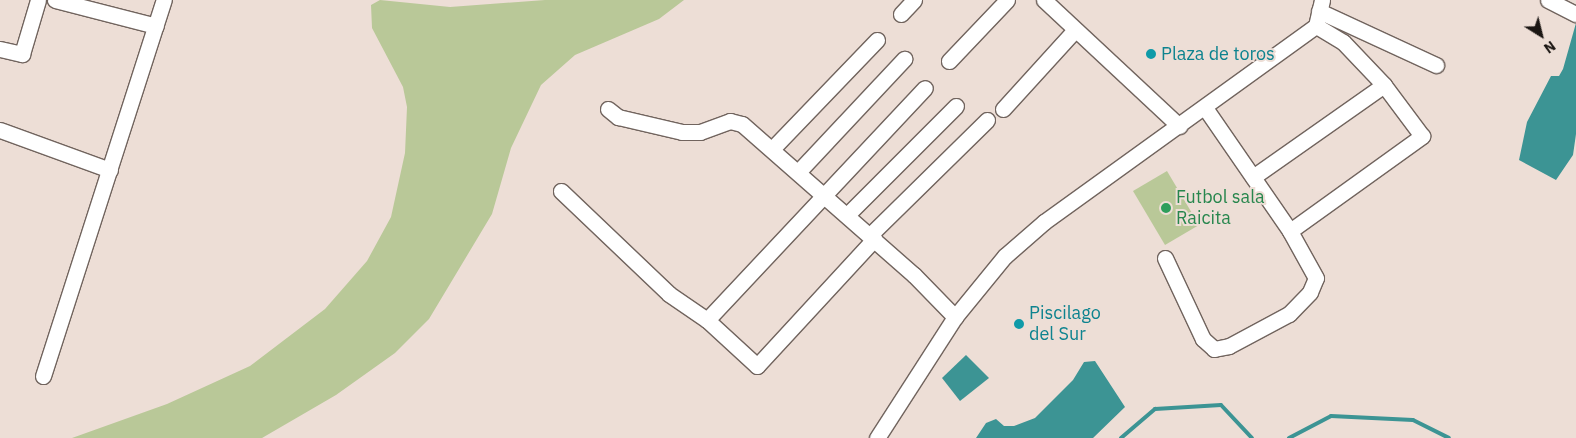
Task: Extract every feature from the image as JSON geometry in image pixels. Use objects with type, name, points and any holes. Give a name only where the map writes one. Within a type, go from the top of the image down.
[{"type":"street","points":[[0,49],[22,54],[38,0]]},
{"type":"street","points":[[55,0],[156,26]]},
{"type":"street","points":[[43,376],[164,0]]},
{"type":"street","points":[[901,14],[914,0]]},
{"type":"street","points":[[949,61],[1006,0]]},
{"type":"street","points":[[1044,0],[1179,126]]},
{"type":"street","points":[[1548,0],[1576,14]]},
{"type":"street","points":[[1319,12],[1436,65]]},
{"type":"street","points":[[1290,231],[1422,136],[1384,86],[1343,42],[1319,12]]},
{"type":"street","points":[[877,438],[955,317],[1005,256],[1044,222],[1205,108],[1319,12]]},
{"type":"street","points":[[1003,109],[1075,30]]},
{"type":"street","points":[[773,148],[877,40]]},
{"type":"street","points":[[798,171],[904,59]]},
{"type":"street","points":[[1253,176],[1384,86]]},
{"type":"street","points":[[707,320],[823,193],[925,88]]},
{"type":"street","points":[[847,215],[956,106]]},
{"type":"street","points":[[608,108],[618,117],[682,132],[736,122],[773,148],[872,237],[955,317]]},
{"type":"street","points":[[1165,258],[1203,339],[1214,349],[1229,346],[1289,314],[1310,292],[1316,278],[1290,231],[1205,108]]},
{"type":"street","points":[[561,191],[669,294],[707,320],[757,366],[872,237],[986,120]]},
{"type":"street","points":[[0,130],[110,170]]},
{"type":"green space","points":[[380,0],[450,7],[545,0],[684,0],[659,19],[575,55],[541,85],[511,148],[492,214],[429,319],[395,353],[336,395],[262,438],[72,438],[167,404],[250,366],[325,309],[367,261],[391,217],[405,153],[407,107],[403,87],[372,28],[371,5]]},
{"type":"green space","name":"Futbol sala Raicita","points":[[1167,171],[1199,225],[1165,245],[1133,191]]},
{"type":"water","points":[[1576,23],[1576,134],[1573,155],[1556,180],[1519,160],[1527,122],[1551,76],[1559,76],[1563,69]]},
{"type":"water","name":"Piscilago del Sur","points":[[966,355],[989,378],[960,401],[942,378]]},
{"type":"water","points":[[1095,361],[1125,407],[1093,438],[976,438],[986,423],[996,419],[1004,426],[1014,426],[1035,418],[1073,380],[1084,362]]},
{"type":"waterway","points":[[1121,438],[1155,409],[1221,405],[1252,438]]},
{"type":"waterway","points":[[1289,438],[1331,416],[1413,420],[1449,438]]},
{"type":"place","name":"Plaza de toros","points":[[1151,54]]},
{"type":"place","name":"Futbol sala Raicita","points":[[1166,208]]},
{"type":"place","name":"Piscilago del Sur","points":[[1019,324]]}]
